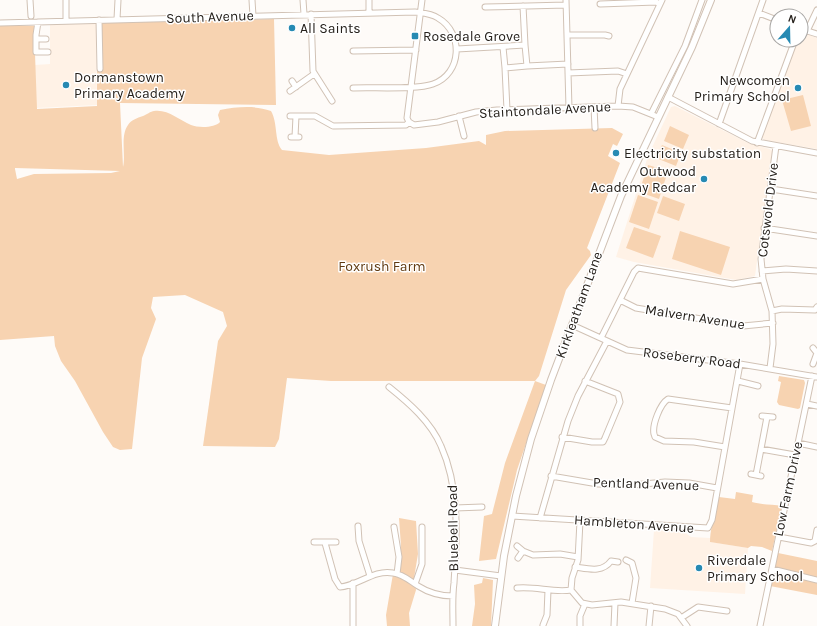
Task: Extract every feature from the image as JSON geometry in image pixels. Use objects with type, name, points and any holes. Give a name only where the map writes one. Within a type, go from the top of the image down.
[{"type":"main road","name":"Kirkleatham Lane","points":[[495,626],[501,576],[512,516],[532,439],[572,325],[618,203],[692,47],[711,0]]},
{"type":"street","points":[[30,0],[31,16]]},
{"type":"street","points":[[66,0],[66,21]]},
{"type":"street","points":[[117,19],[118,0]]},
{"type":"street","points":[[252,0],[253,16]]},
{"type":"street","points":[[303,0],[304,14]]},
{"type":"street","points":[[369,0],[369,13]]},
{"type":"street","points":[[409,122],[407,118],[422,0]]},
{"type":"street","points":[[651,114],[684,46],[702,0]]},
{"type":"street","points":[[719,124],[763,0]]},
{"type":"street","points":[[485,7],[523,6],[566,2],[569,108]]},
{"type":"street","points":[[600,4],[661,2],[619,93],[618,106]]},
{"type":"street","points":[[523,6],[527,66]]},
{"type":"street","points":[[809,27],[817,10]]},
{"type":"street","points":[[353,88],[427,86],[444,78],[455,62],[457,48],[453,34],[445,22],[434,15],[421,12]]},
{"type":"street","name":"South Avenue","points":[[0,23],[421,12]]},
{"type":"street","points":[[759,13],[769,17]]},
{"type":"street","points":[[311,14],[312,59],[314,74],[332,101]]},
{"type":"street","points":[[98,20],[100,69]]},
{"type":"street","points":[[38,22],[36,52],[48,52]]},
{"type":"street","points":[[567,35],[609,36]]},
{"type":"street","points":[[36,40],[46,40]]},
{"type":"street","points":[[457,48],[525,45]]},
{"type":"street","points":[[503,47],[507,110]]},
{"type":"street","points":[[757,143],[792,48]]},
{"type":"street","points":[[353,51],[416,50]]},
{"type":"street","points":[[505,68],[568,64]]},
{"type":"street","points":[[568,73],[618,72],[627,74]]},
{"type":"street","points":[[290,91],[314,74]]},
{"type":"street","points":[[292,81],[296,87]]},
{"type":"street","points":[[327,94],[333,90]]},
{"type":"street","points":[[668,97],[757,143],[817,153]]},
{"type":"street","name":"Staintondale Avenue","points":[[295,137],[293,116],[315,116],[322,118],[332,125],[406,125],[409,122],[414,125],[459,116],[507,110],[618,106],[633,107],[658,117]]},
{"type":"street","points":[[594,107],[595,128]]},
{"type":"street","points":[[459,116],[464,136]]},
{"type":"street","points":[[328,131],[332,125]]},
{"type":"street","name":"Cotswold Drive","points":[[770,368],[773,344],[772,311],[763,279],[761,259],[776,146]]},
{"type":"street","points":[[770,190],[817,196]]},
{"type":"street","points":[[764,228],[817,236]]},
{"type":"street","points":[[601,338],[634,272],[638,268],[733,284],[763,279]]},
{"type":"street","points":[[762,271],[786,269],[817,271]]},
{"type":"street","name":"Malvern Avenue","points":[[620,300],[636,308],[743,326],[773,324]]},
{"type":"street","points":[[772,311],[815,310],[817,308]]},
{"type":"street","name":"Roseberry Road","points":[[572,325],[627,350],[770,368],[814,377]]},
{"type":"street","points":[[540,518],[562,437],[585,381],[606,341]]},
{"type":"street","points":[[813,348],[817,353],[813,364]]},
{"type":"street","name":"Hambleton Avenue","points":[[512,516],[708,528],[712,520],[740,364]]},
{"type":"street","name":"Low Farm Drive","points":[[760,626],[795,455],[814,377]]},
{"type":"street","points":[[562,437],[592,442],[603,442],[620,402],[618,394],[585,381]]},
{"type":"street","points":[[738,381],[758,386]]},
{"type":"street","name":"Bluebell Road","points":[[389,387],[418,413],[441,444],[453,480],[455,508],[453,626]]},
{"type":"street","points":[[725,448],[694,442],[661,440],[655,437],[654,426],[663,403],[668,399],[732,408]]},
{"type":"street","points":[[807,404],[817,406]]},
{"type":"street","points":[[756,475],[767,417]]},
{"type":"street","points":[[798,443],[817,447]]},
{"type":"street","points":[[761,449],[795,455]]},
{"type":"street","name":"Pentland Avenue","points":[[551,476],[598,484],[633,485],[665,482],[689,483],[717,488]]},
{"type":"street","points":[[455,508],[482,507]]},
{"type":"street","points":[[571,590],[578,557],[580,521]]},
{"type":"street","points":[[358,526],[360,541],[370,576]]},
{"type":"street","points":[[415,584],[422,564],[422,527]]},
{"type":"street","points":[[394,528],[399,557],[397,574]]},
{"type":"street","points":[[779,536],[811,543],[815,541],[817,530]]},
{"type":"street","points":[[314,542],[336,542]]},
{"type":"street","points":[[325,543],[335,579],[340,587],[370,576],[387,572],[397,574],[437,595],[453,596]]},
{"type":"street","points":[[516,546],[523,551],[533,554],[560,554],[578,557]]},
{"type":"street","points":[[518,558],[523,551]]},
{"type":"street","points":[[626,560],[634,561],[636,578],[632,603]]},
{"type":"street","points":[[576,567],[599,569],[604,568],[612,561],[618,562]]},
{"type":"street","points":[[772,569],[817,580]]},
{"type":"street","points":[[455,570],[501,576]]},
{"type":"street","points":[[353,583],[353,626]]},
{"type":"street","points":[[517,588],[538,587],[560,592],[571,590]]},
{"type":"street","points":[[543,625],[547,615],[548,590]]},
{"type":"street","points":[[571,590],[585,604],[632,603],[673,611],[687,626]]},
{"type":"street","points":[[614,626],[616,603]]},
{"type":"street","points":[[580,626],[580,616],[585,604]]},
{"type":"street","points":[[649,626],[651,606]]},
{"type":"street","points":[[681,618],[698,607],[727,611]]},
{"type":"shaded area","name":"Dormanstown Primary Academy","points":[[50,24],[96,24],[97,105],[36,108],[35,65],[50,64]]},
{"type":"shaded area","name":"Newcomen Primary School","points":[[809,35],[817,38],[817,149],[764,140],[762,136],[794,48],[809,48]]},
{"type":"shaded area","name":"Outwood Academy Redcar","points":[[675,106],[748,143],[770,149],[772,151],[755,276],[736,280],[634,262],[616,257],[648,156],[671,107]]},
{"type":"shaded area","name":"Riverdale Primary School","points":[[654,530],[684,532],[691,537],[710,538],[711,542],[748,548],[745,594],[650,588]]},
{"type":"green space","name":"Foxrush Farm","points":[[274,19],[276,105],[120,103],[123,167],[124,135],[128,125],[134,119],[154,111],[173,115],[191,125],[202,127],[218,124],[220,122],[218,115],[220,110],[246,107],[265,109],[271,111],[275,121],[278,141],[282,150],[329,155],[426,148],[479,141],[486,145],[486,135],[505,131],[612,128],[623,134],[617,146],[613,144],[608,156],[620,163],[587,248],[591,255],[566,290],[539,376],[535,381],[331,381],[287,378],[279,439],[275,447],[203,446],[218,341],[227,326],[223,312],[185,295],[153,297],[151,308],[156,319],[142,358],[132,449],[120,450],[113,447],[75,381],[61,361],[55,346],[54,336],[0,340],[0,26],[34,26],[37,109],[97,106],[97,71],[102,71],[100,23]],"holes":[[[15,168],[120,171],[111,173],[34,174],[17,179]]]},
{"type":"green space","points":[[803,95],[811,126],[791,131],[782,100]]},
{"type":"green space","points":[[670,126],[689,135],[683,149],[664,141]]},
{"type":"green space","points":[[662,145],[681,153],[676,166],[656,158]]},
{"type":"green space","points":[[648,165],[668,171],[659,199],[639,192]]},
{"type":"green space","points":[[638,195],[658,202],[649,229],[629,222]]},
{"type":"green space","points":[[663,196],[685,204],[679,221],[657,213]]},
{"type":"green space","points":[[634,227],[661,236],[653,258],[626,248]]},
{"type":"green space","points":[[680,231],[730,247],[721,275],[672,259]]},
{"type":"green space","points":[[779,376],[804,380],[805,383],[800,408],[798,409],[779,405],[777,402],[781,382],[778,381]]},
{"type":"green space","points":[[535,381],[546,385],[517,470],[496,559],[479,561],[484,516],[492,514],[505,463]]},
{"type":"green space","points":[[736,492],[753,495],[752,502],[782,506],[772,551],[762,547],[751,546],[748,548],[710,542],[712,525],[719,497],[735,499]]},
{"type":"green space","points":[[399,518],[416,521],[418,554],[414,578],[416,590],[409,613],[410,626],[387,626],[386,615],[393,574],[399,576],[401,546]]},
{"type":"green space","points":[[778,553],[817,561],[817,595],[770,586]]},
{"type":"green space","points":[[483,578],[493,580],[491,626],[472,626],[475,604],[474,585],[482,583]]},
{"type":"place","name":"All Saints","points":[[292,28]]},
{"type":"place","name":"Rosedale Grove","points":[[415,36]]},
{"type":"place","name":"Dormanstown Primary Academy","points":[[66,85]]},
{"type":"place","name":"Newcomen Primary School","points":[[798,88]]},
{"type":"place","name":"Electricity substation","points":[[616,153]]},
{"type":"place","name":"Outwood Academy Redcar","points":[[704,179]]},
{"type":"place","name":"Riverdale Primary School","points":[[699,568]]}]
